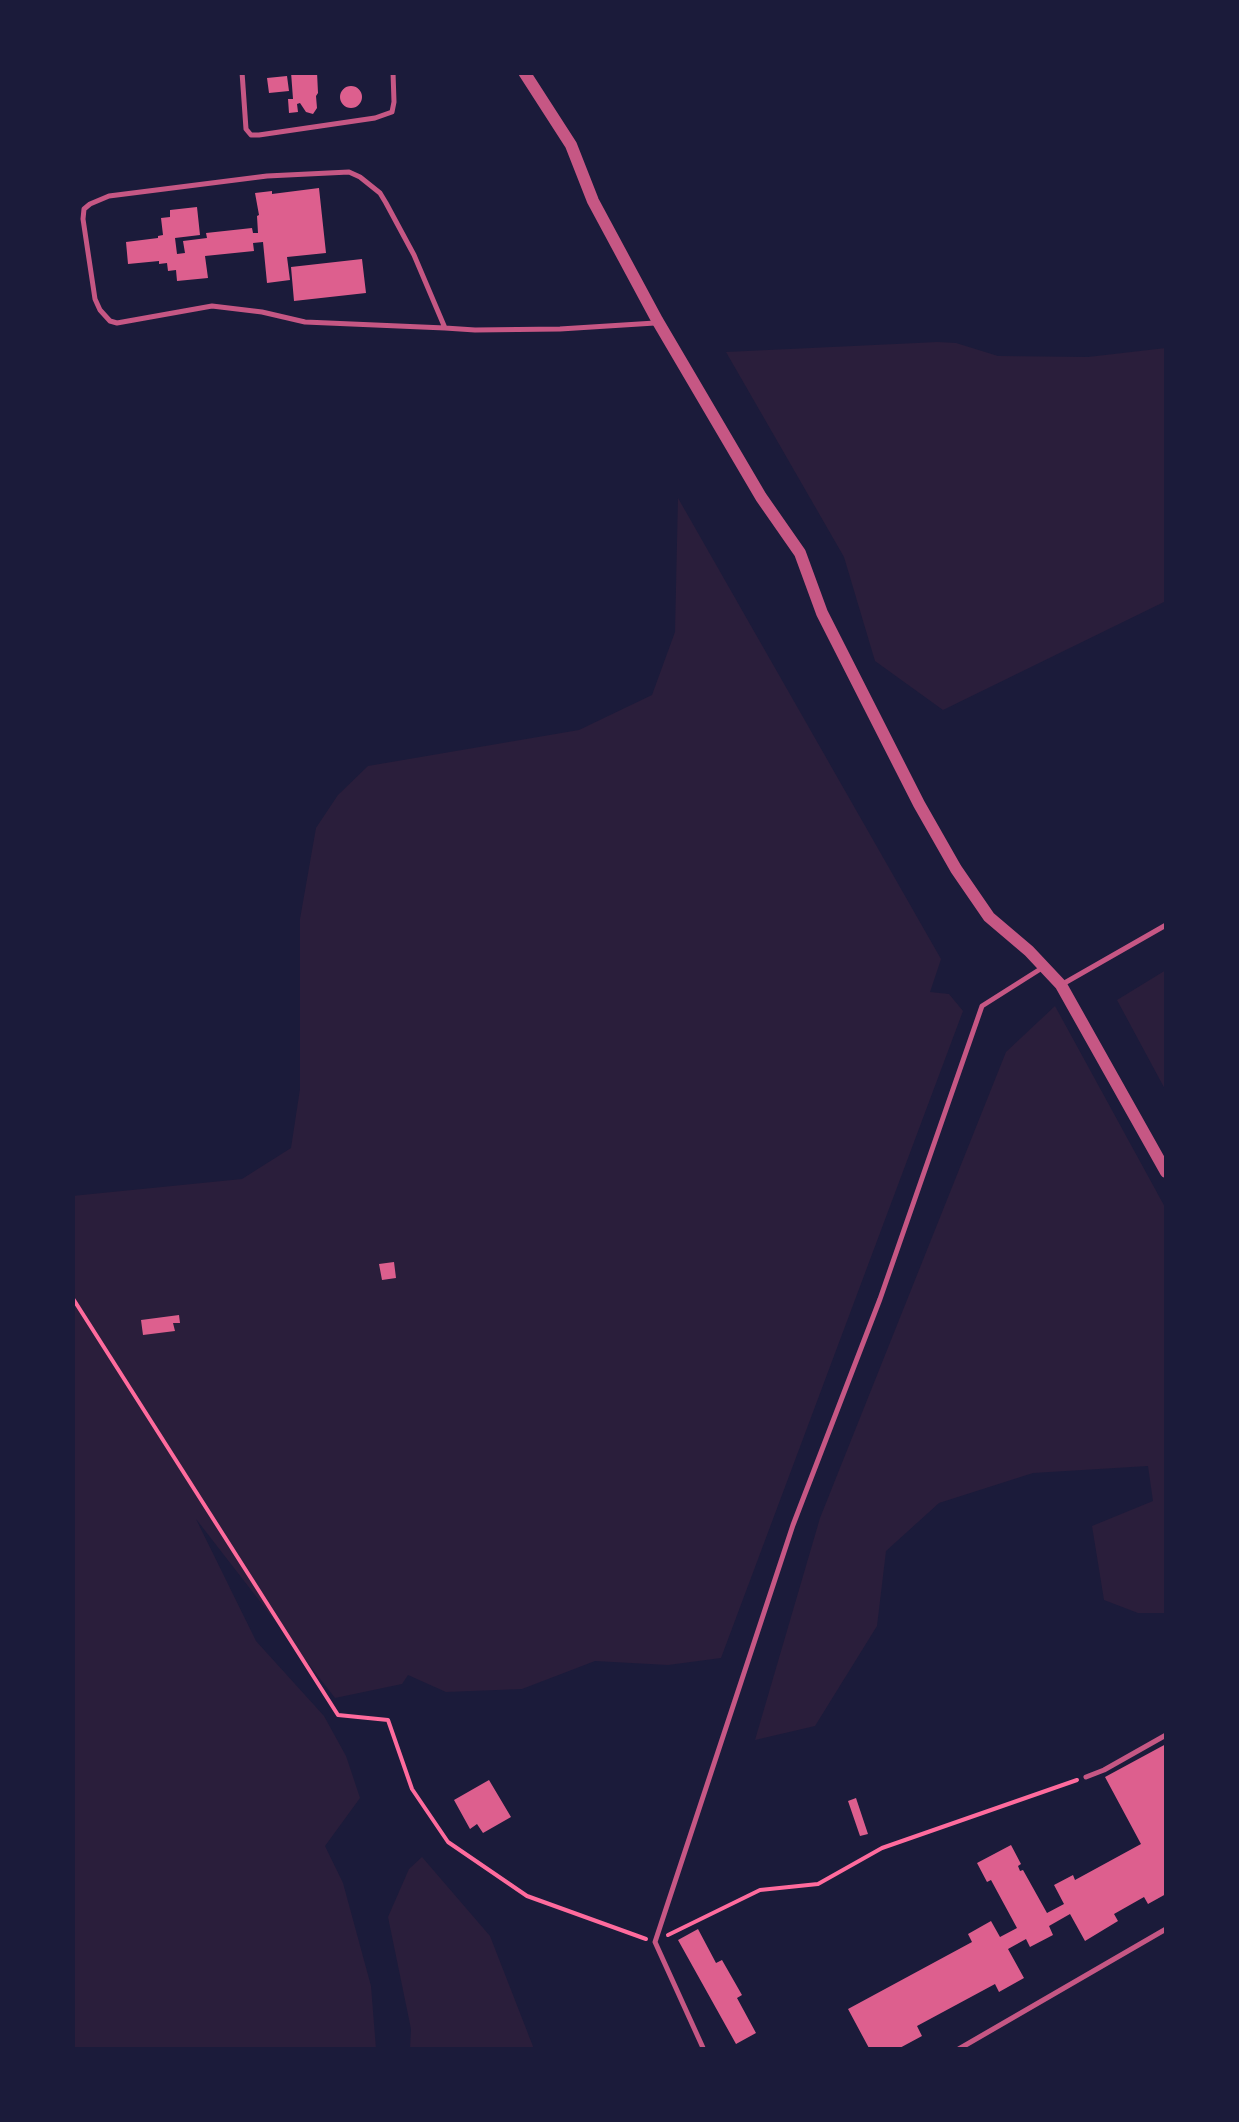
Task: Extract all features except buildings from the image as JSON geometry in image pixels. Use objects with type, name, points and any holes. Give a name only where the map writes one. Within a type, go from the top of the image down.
[{"type":"street","points":[[524,72],[571,145],[593,201],[658,323],[761,497],[800,553],[822,613],[956,869],[988,917],[1029,950],[1061,985],[1166,1172]]},
{"type":"lane","points":[[242,72],[246,129],[259,135],[375,118],[392,112],[393,72]]},
{"type":"lane","points":[[445,328],[386,202],[380,193],[349,172],[267,176],[109,196],[84,209],[95,298],[100,310],[117,323],[212,306],[305,322],[445,328],[560,329],[658,323]]},
{"type":"lane","points":[[1061,985],[1166,925]]},
{"type":"lane","points":[[704,2050],[655,1942],[792,1526],[880,1299],[982,1006],[1044,966]]},
{"type":"lane","points":[[1086,1776],[1166,1735]]},
{"type":"lane","points":[[956,2050],[1166,1930]]},
{"type":"path","points":[[72,1296],[338,1715],[388,1720],[412,1789],[448,1842],[526,1896],[655,1942],[760,1890],[818,1884],[882,1848],[1086,1776]]},
{"type":"shaded area","points":[[956,343],[998,356],[1088,357],[1166,348],[1166,601],[943,710],[875,661],[844,557],[726,352]]},
{"type":"shaded area","points":[[678,498],[941,959],[930,992],[949,994],[963,1011],[721,1658],[668,1665],[595,1661],[522,1689],[446,1692],[408,1675],[402,1684],[335,1698],[196,1519],[256,1641],[324,1716],[346,1756],[360,1798],[325,1846],[343,1883],[371,1986],[376,2049],[73,2049],[72,1196],[242,1179],[291,1148],[300,1089],[300,919],[316,828],[338,795],[368,766],[579,730],[652,695],[675,632]]},
{"type":"shaded area","points":[[1166,970],[1166,1091],[1117,1000]]},
{"type":"shaded area","points":[[1055,1006],[1166,1209],[1166,1613],[1138,1613],[1104,1600],[1092,1526],[1153,1501],[1148,1466],[1033,1473],[939,1503],[886,1551],[877,1626],[815,1726],[755,1740],[820,1518],[1006,1052]]},
{"type":"shaded area","points":[[422,1857],[490,1936],[534,2049],[410,2049],[411,2029],[388,1917],[409,1869]]}]
